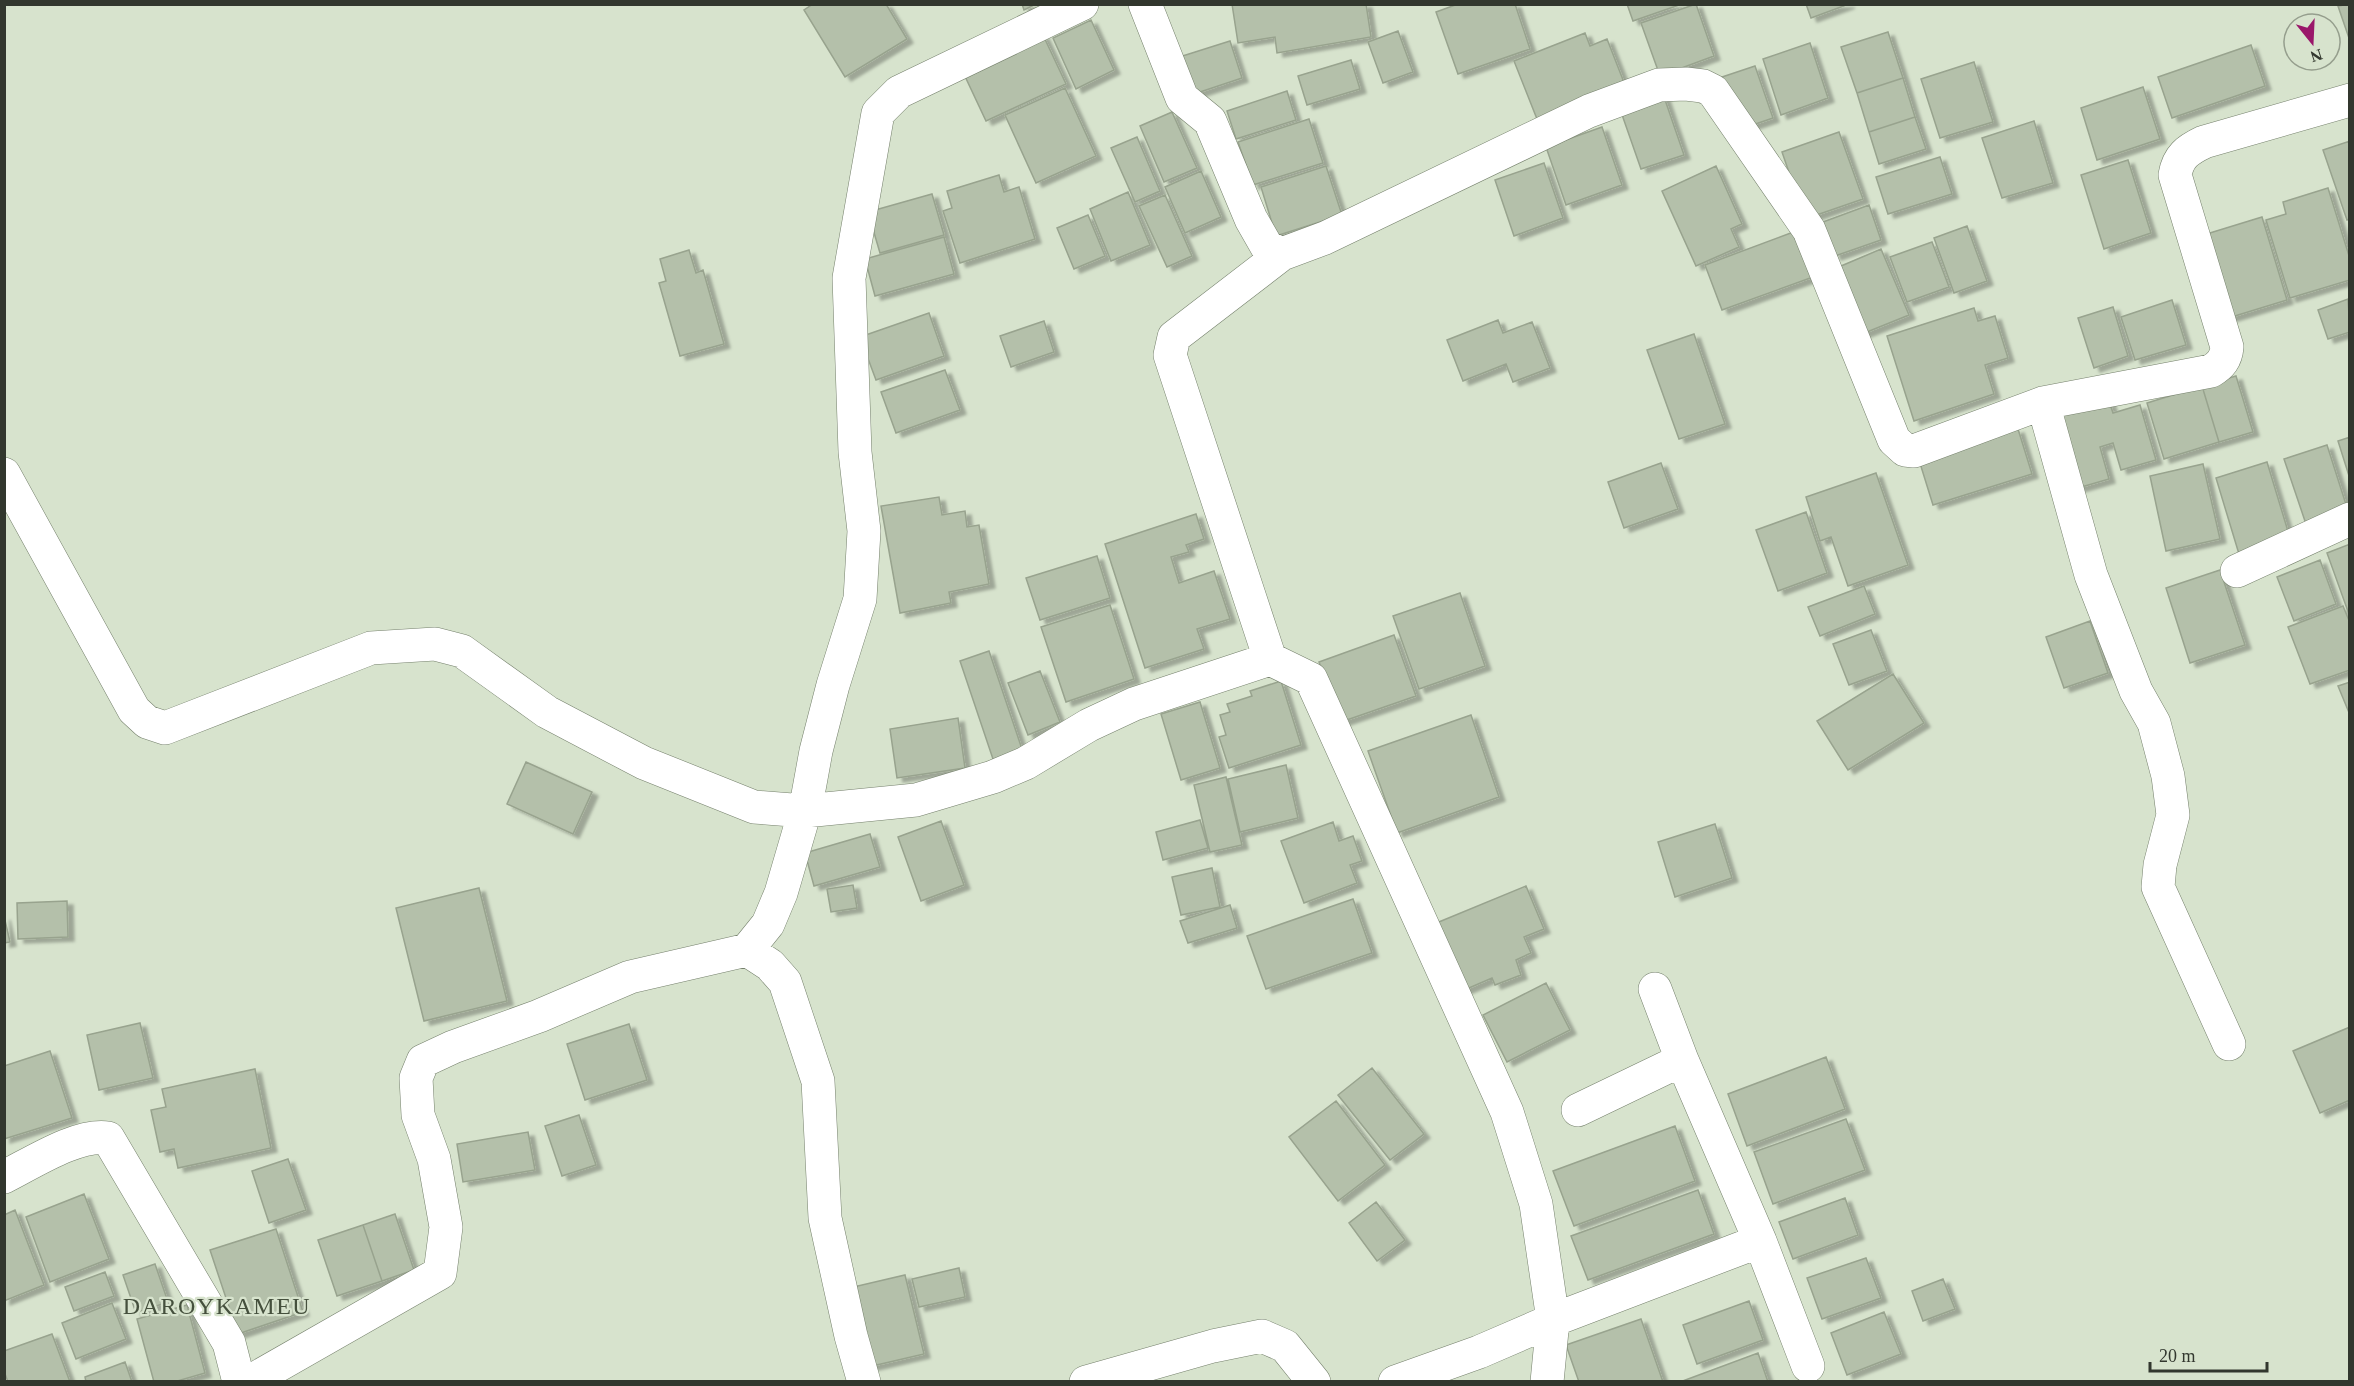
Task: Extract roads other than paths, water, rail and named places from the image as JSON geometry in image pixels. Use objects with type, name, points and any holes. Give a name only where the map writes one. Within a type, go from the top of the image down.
[{"type":"street","points":[[249,1382],[440,1273],[446,1227],[434,1159],[418,1114],[416,1078],[423,1061],[453,1047],[539,1016],[630,977],[747,950],[768,924],[781,893],[805,811],[816,752],[862,587],[864,531],[855,452],[849,278],[878,113],[899,92],[1082,4]]},
{"type":"street","points":[[1145,4],[1182,98],[1210,121],[1251,219],[1267,247],[1282,254]]},
{"type":"street","points":[[1547,1382],[1553,1320],[1536,1204],[1507,1112],[1311,679],[1270,658],[1170,355],[1170,345],[1174,338],[1282,254],[1325,238],[1589,111],[1659,85],[1703,86],[1713,91],[1809,230],[1899,446],[1914,451],[2043,403],[2211,371],[2220,366],[2226,357],[2227,347],[2175,175],[2177,164],[2190,149],[2204,142],[2349,100]]},
{"type":"street","points":[[2043,403],[2091,575],[2136,691],[2154,723],[2168,776],[2173,815],[2160,865],[2158,887],[2229,1044]]},
{"type":"street","points":[[4,474],[134,710],[147,722],[165,728],[371,648],[435,644],[462,651],[547,712],[644,763],[754,807],[805,811],[916,800],[993,777],[1026,763],[1089,725],[1134,704],[1270,658]]},
{"type":"street","points":[[2237,571],[2349,519]]},
{"type":"street","points":[[747,950],[770,965],[785,982],[818,1081],[825,1218],[851,1336],[864,1382]]},
{"type":"street","points":[[1655,989],[1682,1060],[1760,1241],[1808,1366]]},
{"type":"street","points":[[1578,1110],[1682,1060]]},
{"type":"street","points":[[4,1177],[77,1142],[98,1136],[108,1138],[229,1343],[239,1382]]},
{"type":"street","points":[[1395,1382],[1479,1352],[1553,1320],[1760,1241]]},
{"type":"street","points":[[1086,1382],[1213,1346],[1262,1336],[1286,1346],[1314,1382]]},
{"type":"district","name":"DAROYKAMEU","points":[[217,1306]]}]
